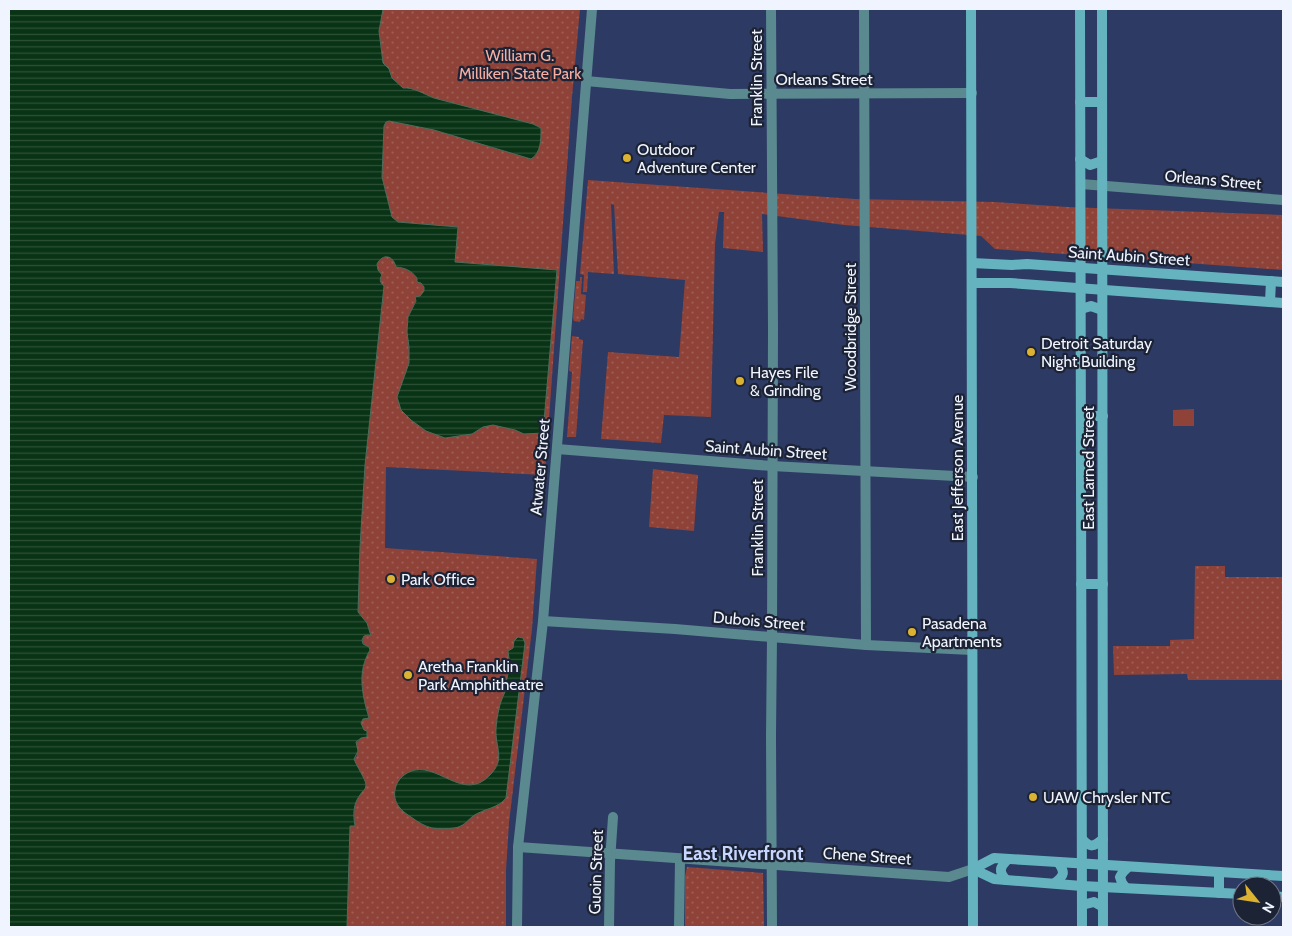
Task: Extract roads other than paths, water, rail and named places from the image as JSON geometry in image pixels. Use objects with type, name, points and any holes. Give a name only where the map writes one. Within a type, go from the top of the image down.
[{"type":"street","name":"Atwater Street","points":[[516,927],[518,847],[543,621],[592,9]]},
{"type":"street","name":"Franklin Street","points":[[771,9],[772,927]]},
{"type":"street","name":"Woodbridge Street","points":[[864,9],[866,644]]},
{"type":"street","name":"East Jefferson Avenue","points":[[971,9],[973,927]]},
{"type":"street","name":"East Larned Street","points":[[1080,9],[1082,927]]},
{"type":"street","name":"East Larned Street","points":[[1102,9],[1103,927]]},
{"type":"street","name":"Orleans Street","points":[[586,81],[723,94],[972,93]]},
{"type":"street","points":[[1080,102],[1102,102]]},
{"type":"street","points":[[1080,159],[1090,166],[1102,161]]},
{"type":"street","name":"Orleans Street","points":[[1081,184],[1283,200]]},
{"type":"street","name":"Saint Aubin Street","points":[[972,263],[1027,264],[1283,282]]},
{"type":"street","points":[[1004,264],[1001,273],[1004,283]]},
{"type":"street","points":[[1058,286],[1063,277],[1061,267]]},
{"type":"street","points":[[1123,292],[1120,281],[1124,271]]},
{"type":"street","points":[[1270,302],[1272,281]]},
{"type":"street","points":[[972,283],[1058,286],[1283,303]]},
{"type":"street","points":[[1081,309],[1091,306],[1102,310]]},
{"type":"street","points":[[1081,416],[1103,416]]},
{"type":"street","name":"Saint Aubin Street","points":[[557,449],[772,466],[973,477]]},
{"type":"street","points":[[1082,584],[1103,584]]},
{"type":"street","name":"Dubois Street","points":[[543,621],[972,650]]},
{"type":"street","name":"Guoin Street","points":[[609,927],[612,818]]},
{"type":"street","points":[[1082,839],[1092,846],[1098,844],[1103,839]]},
{"type":"street","name":"Chene Street","points":[[518,847],[949,877],[973,869],[994,858],[1283,876]]},
{"type":"street","points":[[680,859],[680,927]]},
{"type":"street","points":[[1006,880],[1000,869],[1008,859]]},
{"type":"street","points":[[1056,883],[1063,874],[1058,862]]},
{"type":"street","points":[[1126,888],[1120,877],[1128,867]]},
{"type":"street","points":[[973,869],[994,879],[1082,886],[1232,894]]},
{"type":"street","points":[[1218,893],[1219,872]]},
{"type":"street","points":[[1082,905],[1094,902],[1103,907]]},
{"type":"place","name":"Outdoor Adventure Center","points":[[627,158]]},
{"type":"place","name":"Detroit Saturday Night Building","points":[[1031,352]]},
{"type":"place","name":"Hayes File & Grinding","points":[[740,381]]},
{"type":"place","name":"Park Office","points":[[391,579]]},
{"type":"place","name":"Pasadena Apartments","points":[[912,632]]},
{"type":"place","name":"Aretha Franklin Park Amphitheatre","points":[[408,675]]},
{"type":"place","name":"UAW Chrysler NTC","points":[[1033,797]]},
{"type":"district","name":"East Riverfront","points":[[743,853]]},
{"type":"park label","name":"William G. Milliken State Park","points":[[520,64]]}]
